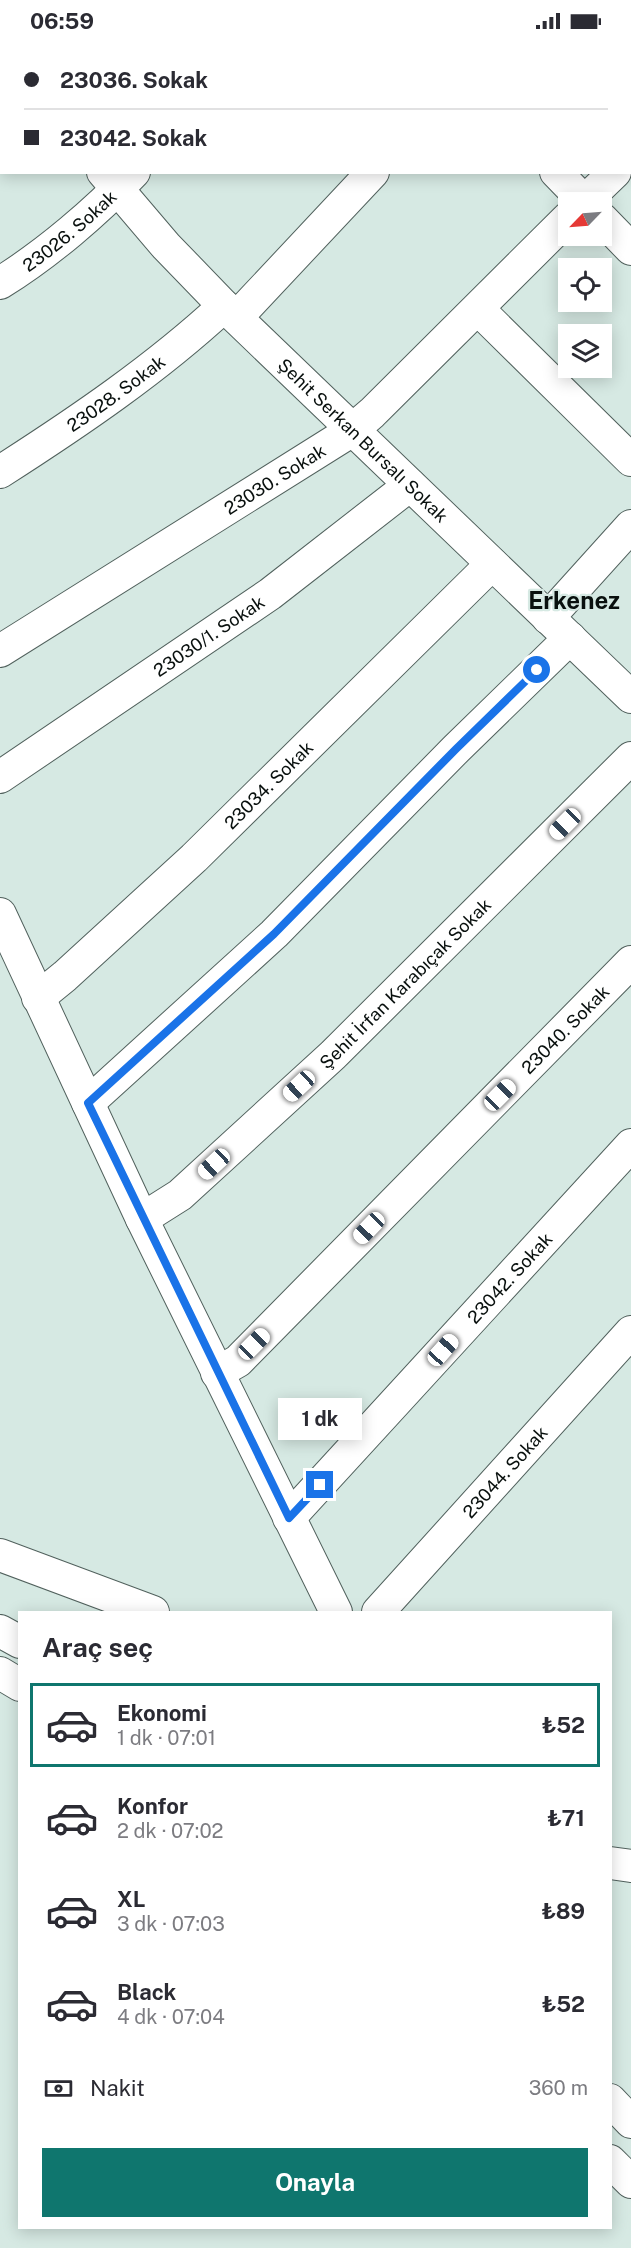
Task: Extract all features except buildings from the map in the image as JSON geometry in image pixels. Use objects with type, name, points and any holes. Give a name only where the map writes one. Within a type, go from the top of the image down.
[{"type":"street","name":"23028. Sokak","points":[[0,472],[52,440],[201,327],[230,311],[371,174]]},
{"type":"street","points":[[558,174],[575,192]]},
{"type":"street","points":[[595,192],[613,174]]},
{"type":"street","name":"Şehit Serkan Bursalı Sokak","points":[[118,178],[166,246],[230,311],[631,697]]},
{"type":"street","name":"23026. Sokak","points":[[0,283],[78,224],[118,178]]},
{"type":"street","name":"23030. Sokak","points":[[0,651],[352,429],[372,413],[558,228]]},
{"type":"street","points":[[612,229],[631,249]]},
{"type":"street","points":[[478,309],[631,460]]},
{"type":"street","name":"23030/1. Sokak","points":[[0,777],[270,594],[410,485]]},
{"type":"street","points":[[88,1103],[274,934],[456,749],[559,628],[631,526]]},
{"type":"street","name":"23034. Sokak","points":[[38,998],[194,858],[492,564]]},
{"type":"street","name":"Şehit İrfan Karabıçak Sokak","points":[[142,1219],[180,1195],[333,1055],[631,758]]},
{"type":"street","points":[[0,914],[142,1219],[336,1611]]},
{"type":"street","name":"23040. Sokak","points":[[217,1373],[237,1361],[631,962]]},
{"type":"street","name":"23042. Sokak","points":[[289,1518],[631,1145]]},
{"type":"street","name":"23044. Sokak","points":[[379,1611],[631,1332]]},
{"type":"street","points":[[0,1555],[150,1611]]},
{"type":"street","points":[[0,1631],[18,1641]]},
{"type":"street","points":[[0,1673],[18,1684]]},
{"type":"street","points":[[612,1863],[631,1866]]},
{"type":"street","points":[[612,2163],[631,2182]]},
{"type":"district","name":"Erkenez","points":[[574,600]]},
{"type":"route","points":[[320,1485],[289,1518],[142,1219],[88,1103],[274,934],[537,670]]}]
